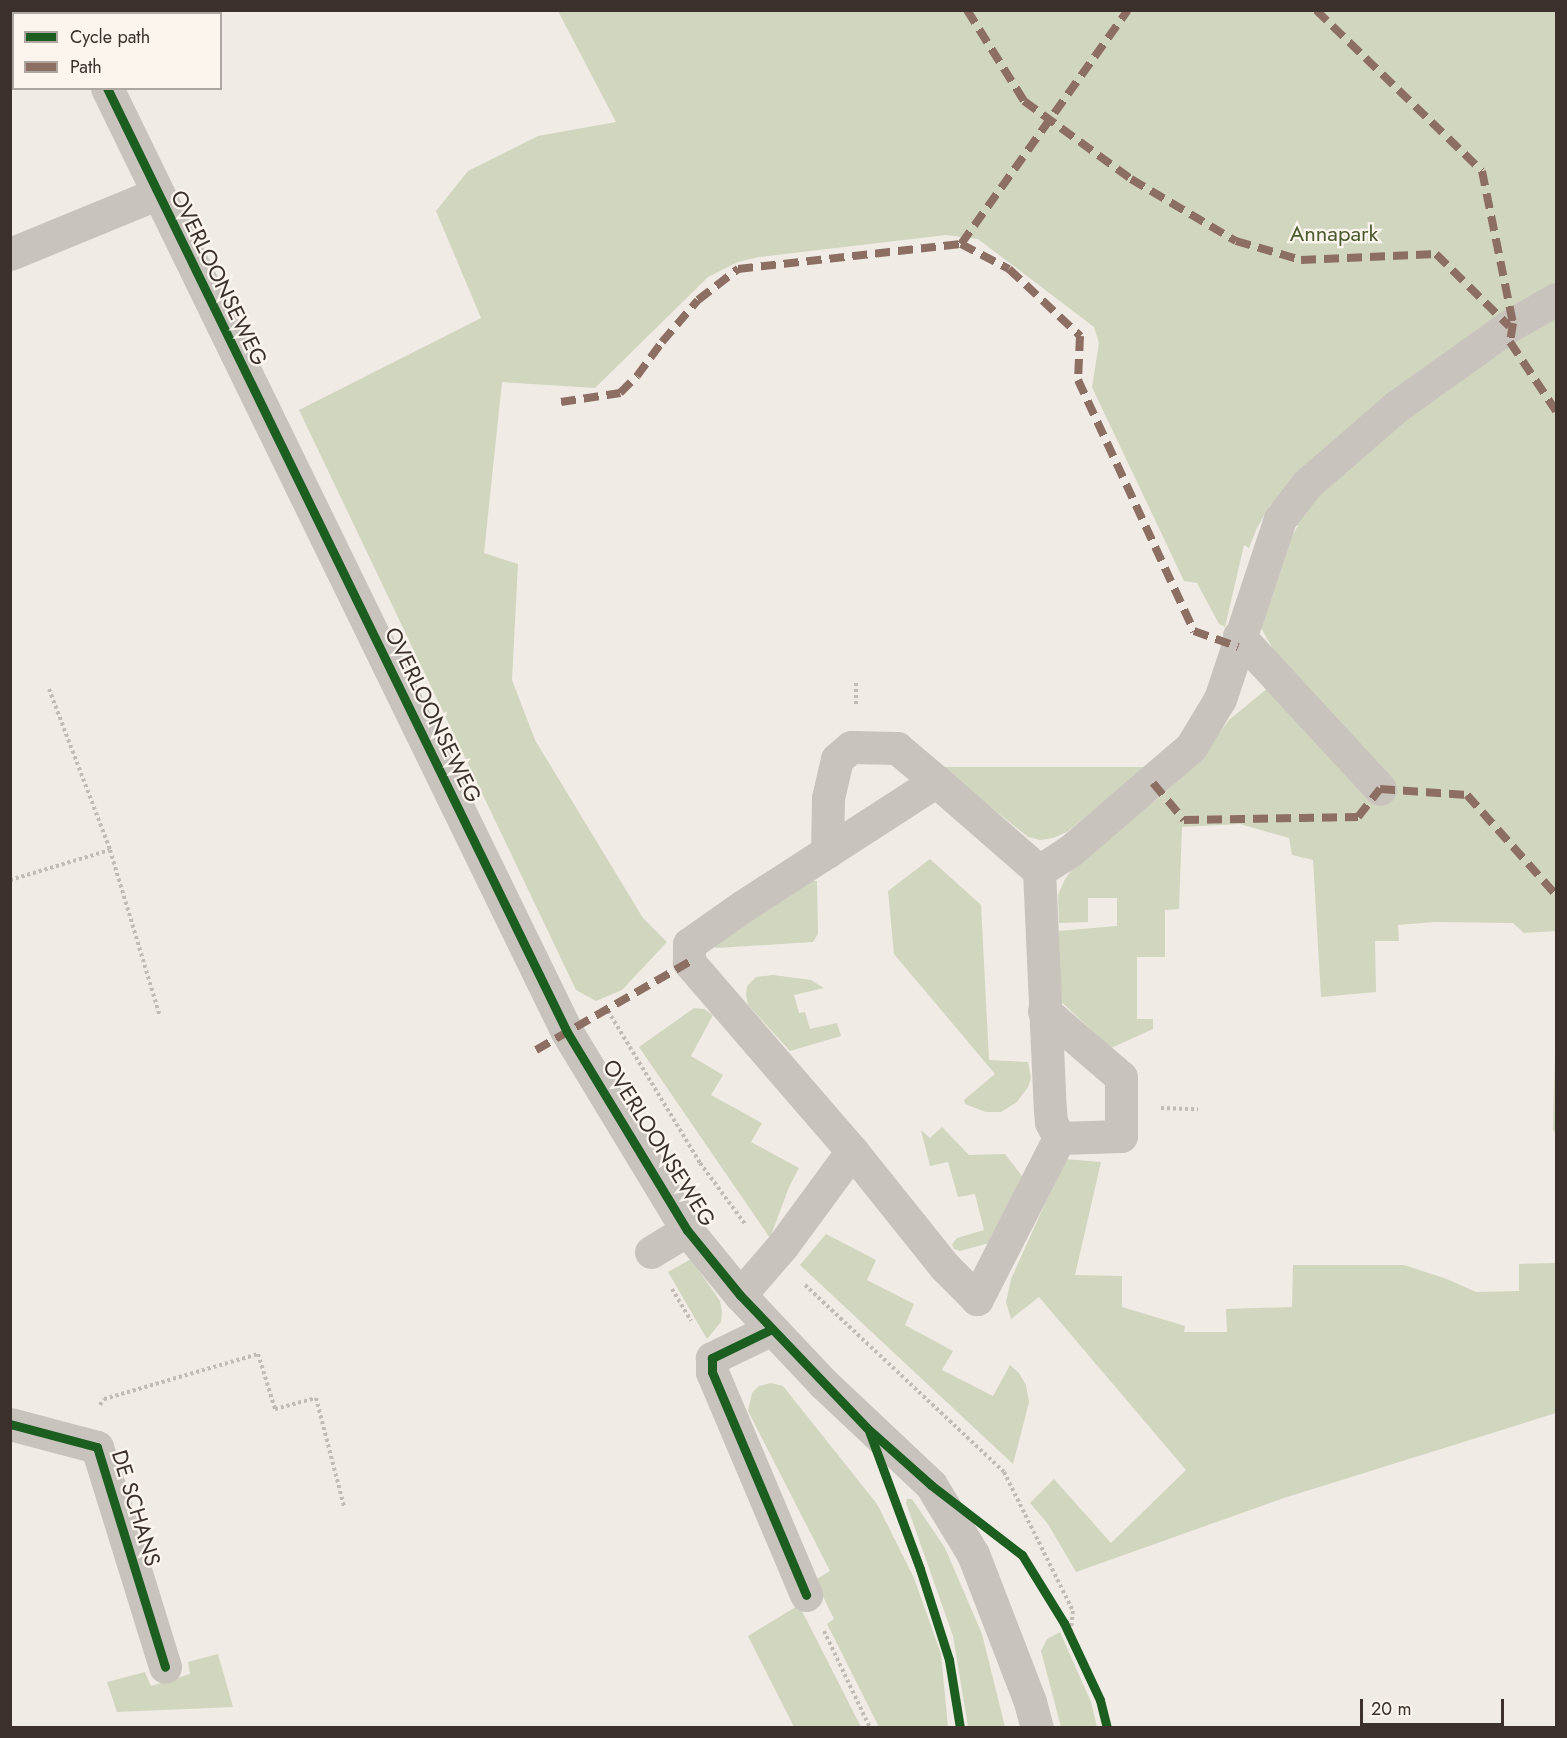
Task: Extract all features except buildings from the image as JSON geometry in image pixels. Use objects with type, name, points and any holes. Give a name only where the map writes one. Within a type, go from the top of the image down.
[{"type":"street","name":"OVERLOONSEWEG","points":[[108,90],[156,194],[567,1032],[687,1230],[740,1295],[772,1329],[867,1428],[931,1485],[973,1554],[1030,1702],[1036,1728]]},
{"type":"street","points":[[10,254],[156,194]]},
{"type":"street","points":[[1039,871],[1070,851],[1191,747],[1220,699],[1238,647],[1239,636],[1280,519],[1307,484],[1397,406],[1509,326],[1557,299]]},
{"type":"street","points":[[1239,636],[1380,789]]},
{"type":"street","points":[[827,852],[828,798],[837,759],[851,747],[897,748],[1039,871],[1050,1110],[1059,1138]]},
{"type":"street","points":[[936,781],[689,944],[689,962],[852,1151],[945,1267],[977,1299],[1059,1138]]},
{"type":"street","points":[[1044,1011],[1121,1077],[1121,1136],[1059,1138]]},
{"type":"street","points":[[740,1295],[774,1255],[852,1151]]},
{"type":"street","points":[[651,1252],[687,1230]]},
{"type":"street","points":[[772,1329],[712,1358],[712,1372],[806,1595]]},
{"type":"street","name":"DE SCHANS","points":[[10,1424],[97,1447],[165,1667]]},
{"type":"path","points":[[49,689],[110,850],[159,1017]]},
{"type":"path","points":[[10,880],[110,850]]},
{"type":"path","points":[[608,1011],[700,1164],[740,1218],[774,1255],[1004,1472],[1072,1611],[1070,1635]]},
{"type":"path","points":[[651,1252],[712,1358]]},
{"type":"path","points":[[79,1442],[104,1399],[258,1354],[275,1409],[316,1398],[344,1506]]},
{"type":"path","points":[[806,1595],[870,1728]]},
{"type":"path","points":[[1058,1613],[1075,1646]]},
{"type":"green space","name":"Annapark","points":[[558,11],[1556,11],[1556,931],[1524,933],[1513,923],[1435,922],[1398,925],[1399,941],[1375,941],[1376,992],[1321,997],[1313,860],[1292,855],[1289,838],[1240,824],[1182,827],[1179,909],[1165,910],[1165,957],[1137,957],[1137,1019],[1153,1019],[1153,1029],[1111,1048],[1058,999],[1058,931],[1117,926],[1117,898],[1088,898],[1088,922],[1059,923],[1058,895],[1065,879],[1076,864],[1166,792],[1208,748],[1229,720],[1286,673],[1259,624],[1283,549],[1298,526],[1271,504],[1249,548],[1244,545],[1225,627],[1219,624],[1197,583],[1184,581],[1092,387],[1099,343],[1094,327],[978,239],[946,235],[759,257],[738,262],[708,277],[595,388],[502,382],[484,553],[518,564],[512,680],[535,740],[643,918],[667,942],[622,990],[596,1001],[576,990],[299,410],[481,318],[436,211],[468,171],[538,136],[616,122]]},
{"type":"green space","points":[[941,767],[1146,767],[1067,832],[1040,840],[1028,837]]},
{"type":"green space","points":[[930,859],[981,905],[989,1060],[1028,1062],[1031,1078],[1028,1087],[1017,1102],[1001,1112],[986,1112],[965,1104],[964,1100],[995,1074],[894,954],[888,891]]},
{"type":"green space","points":[[811,881],[817,881],[818,934],[813,942],[716,948],[713,946]]},
{"type":"green space","points":[[773,975],[811,980],[824,988],[794,995],[799,1013],[805,1012],[810,1029],[837,1023],[841,1036],[790,1051],[748,1005],[747,986],[756,977]]},
{"type":"green space","points":[[694,1008],[704,1009],[713,1015],[691,1056],[723,1075],[711,1095],[762,1123],[751,1142],[799,1168],[789,1187],[770,1238],[639,1047]]},
{"type":"green space","points":[[1556,1050],[1556,1136],[1553,1129]]},
{"type":"green space","points":[[942,1127],[969,1155],[1005,1154],[1022,1176],[989,1243],[960,1251],[954,1249],[952,1244],[957,1238],[984,1230],[975,1194],[958,1197],[948,1162],[930,1166],[921,1130],[930,1138]]},
{"type":"green space","points":[[1065,1159],[1101,1162],[1075,1275],[1122,1276],[1122,1307],[1185,1326],[1184,1332],[1227,1332],[1226,1309],[1292,1307],[1293,1265],[1404,1265],[1447,1279],[1476,1292],[1519,1291],[1519,1264],[1556,1263],[1556,1413],[1284,1498],[1076,1572],[1048,1524],[1030,1503],[1054,1479],[1111,1543],[1186,1470],[1039,1297],[1011,1319],[1006,1302],[1011,1279]]},
{"type":"green space","points":[[826,1234],[876,1260],[867,1280],[914,1304],[905,1325],[953,1351],[942,1370],[993,1396],[1010,1365],[1019,1373],[1026,1385],[1029,1402],[1013,1464],[800,1265]]},
{"type":"green space","points":[[691,1259],[720,1301],[721,1322],[707,1339],[668,1272]]},
{"type":"green space","points":[[771,1383],[783,1386],[877,1504],[914,1578],[941,1654],[948,1727],[879,1727],[827,1624],[834,1619],[815,1580],[830,1571],[748,1411],[752,1393],[759,1386]]},
{"type":"green space","points":[[907,1499],[912,1499],[945,1548],[982,1634],[1005,1727],[968,1727],[953,1636],[906,1503]]},
{"type":"green space","points":[[799,1605],[861,1727],[794,1727],[748,1636]]},
{"type":"green space","points":[[1060,1632],[1091,1702],[1097,1727],[1061,1727],[1041,1651],[1047,1639]]},
{"type":"green space","points":[[218,1654],[233,1707],[117,1712],[107,1682],[145,1672],[151,1686],[190,1674],[188,1662]]},
{"type":"marked path","points":[[967,10],[1024,101],[1131,179],[1236,241],[1301,260],[1436,254],[1509,326]]},
{"type":"marked path","points":[[961,244],[1128,10]]},
{"type":"marked path","points":[[1316,10],[1482,171],[1513,323],[1510,342],[1556,411]]},
{"type":"marked path","points":[[561,402],[620,393],[637,376],[698,300],[738,269],[961,244],[1009,269],[1080,336],[1078,380],[1194,631],[1238,647]]},
{"type":"marked path","points":[[1153,783],[1184,820],[1358,817],[1380,789],[1467,795],[1556,895]]},
{"type":"marked path","points":[[536,1050],[689,962]]},
{"type":"cycle path","points":[[108,90],[567,1032],[687,1230],[740,1295],[867,1428],[931,1485],[1022,1555],[1064,1623],[1100,1700],[1107,1728]]},
{"type":"cycle path","points":[[772,1329],[712,1358],[712,1372],[806,1595]]},
{"type":"cycle path","points":[[10,1424],[97,1447],[165,1667]]},
{"type":"cycle path","points":[[869,1431],[920,1569],[949,1660],[960,1728]]}]
